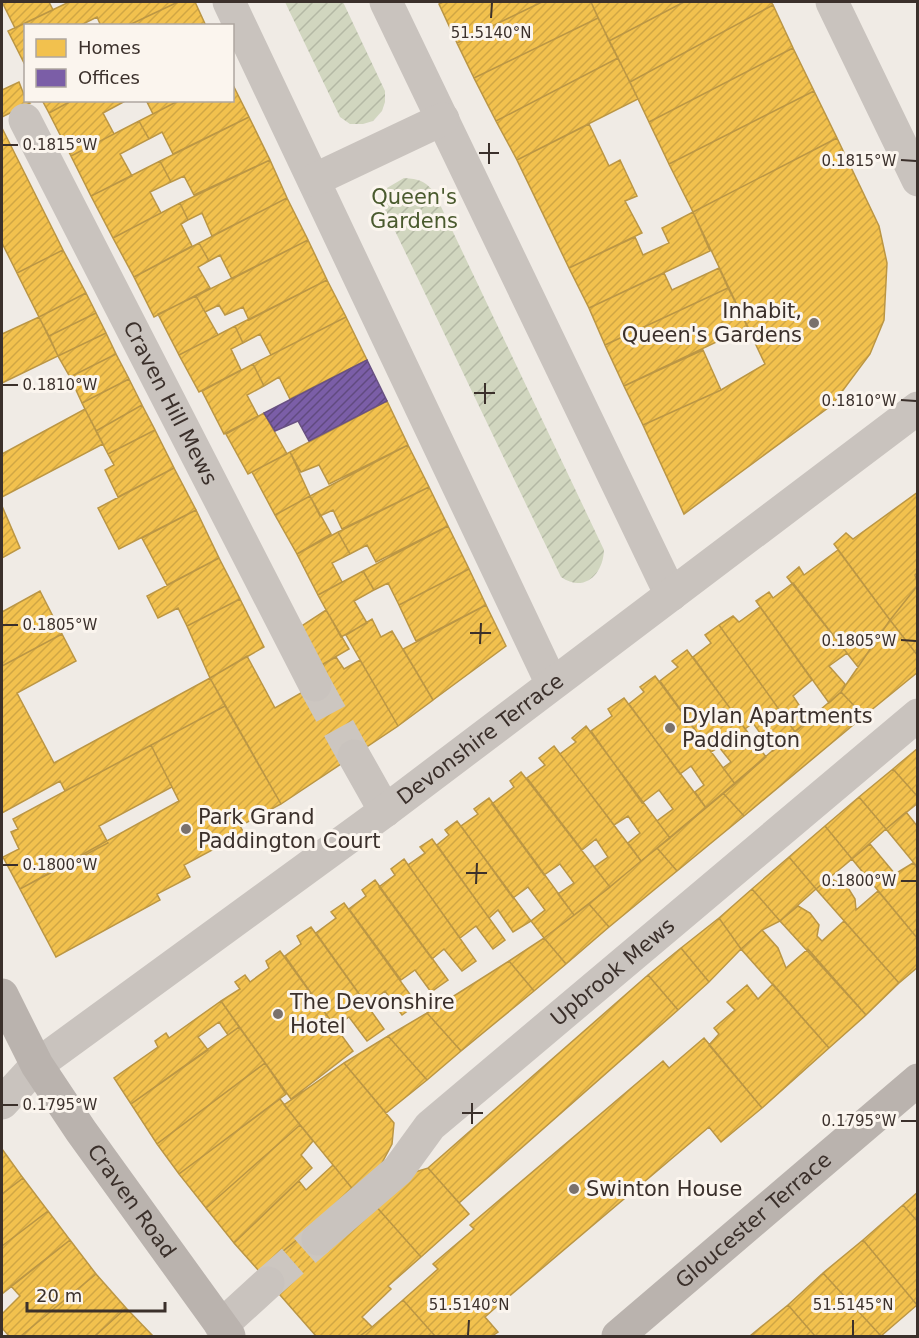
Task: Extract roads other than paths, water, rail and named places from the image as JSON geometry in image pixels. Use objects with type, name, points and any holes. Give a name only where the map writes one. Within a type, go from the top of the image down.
[{"type":"main road","name":"Craven Road","points":[[2,995],[38,1065],[81,1131],[225,1333]]},
{"type":"main road","name":"Gloucester Terrace","points":[[618,1336],[918,1080]]},
{"type":"street","points":[[229,2],[552,684]]},
{"type":"street","points":[[386,2],[671,595]]},
{"type":"street","points":[[831,2],[918,180]]},
{"type":"street","points":[[314,180],[443,119]]},
{"type":"street","name":"Craven Hill Mews","points":[[25,120],[315,685]]},
{"type":"street","name":"Devonshire Terrace","points":[[2,1103],[38,1065],[385,811],[918,408]]},
{"type":"street","name":"Upbrook Mews","points":[[318,1239],[398,1170],[430,1126],[918,715]]},
{"type":"street","points":[[354,756],[385,811]]},
{"type":"street","points":[[225,1333],[268,1283]]},
{"type":"tunnel","points":[[315,685],[354,756]]},
{"type":"tunnel","points":[[268,1283],[318,1239]]},
{"type":"place","name":"Inhabit, Queen's Gardens","points":[[814,323]]},
{"type":"place","name":"Dylan Apartments Paddington","points":[[670,728]]},
{"type":"place","name":"Park Grand Paddington Court","points":[[186,829]]},
{"type":"place","name":"The Devonshire Hotel","points":[[278,1014]]},
{"type":"place","name":"Swinton House","points":[[574,1189]]},
{"type":"park label","name":"Queen's Gardens","points":[[414,209]]}]
